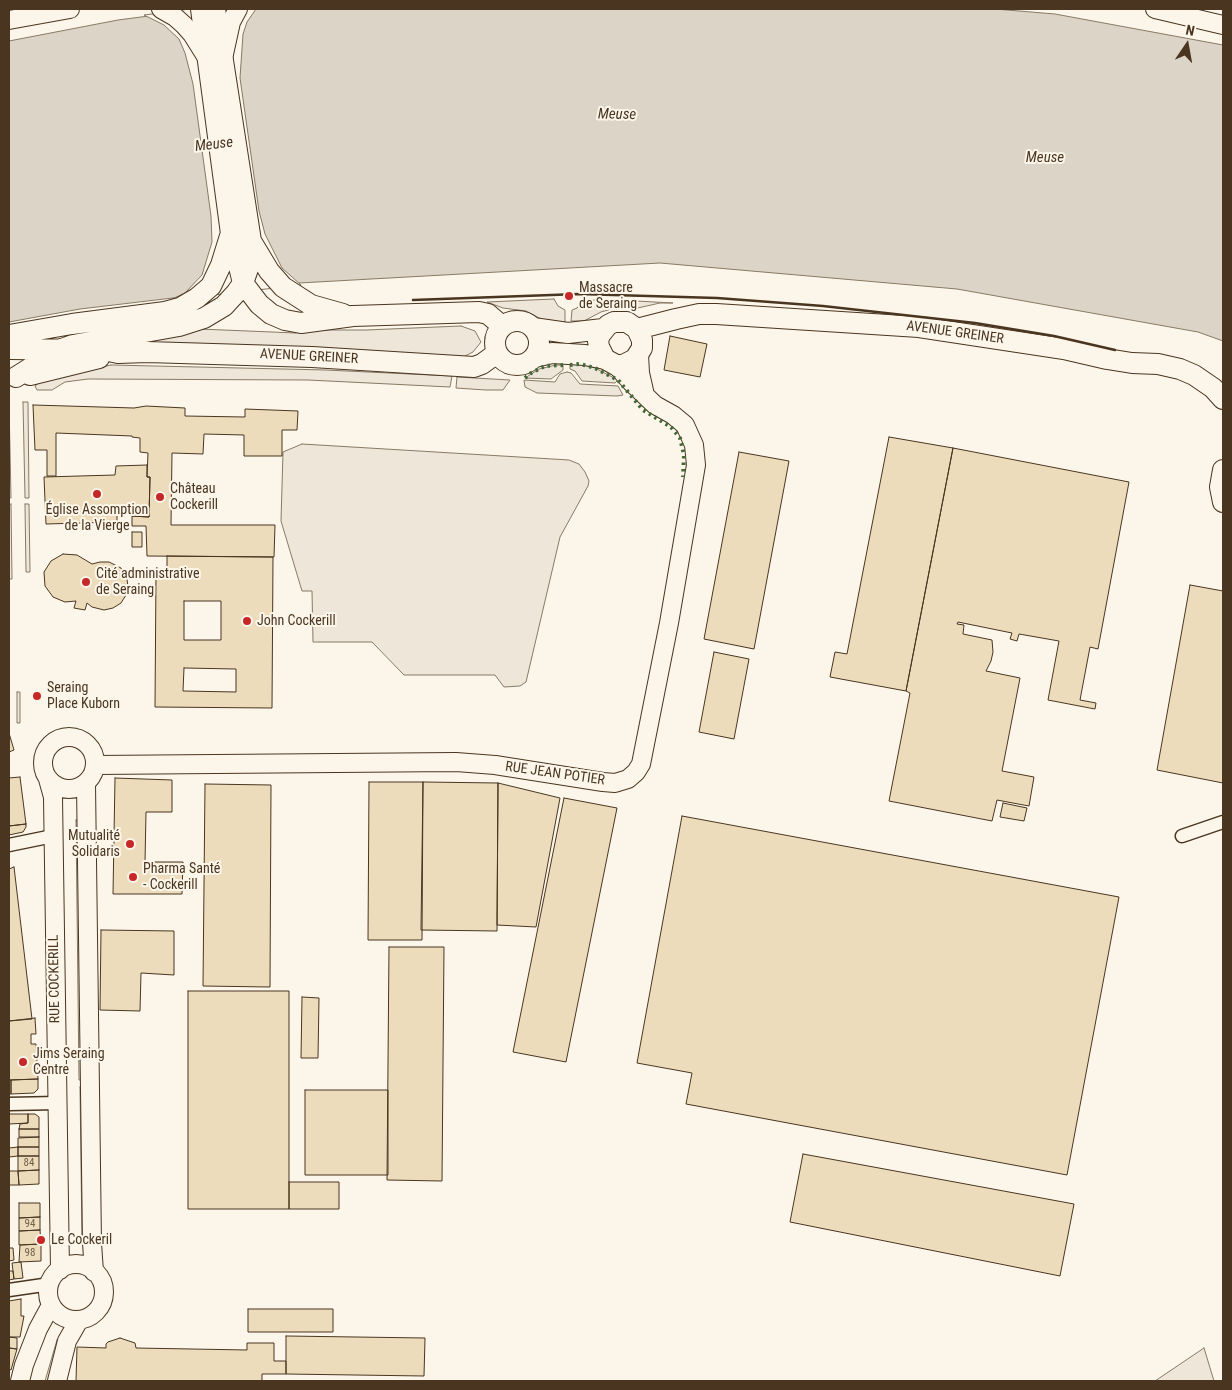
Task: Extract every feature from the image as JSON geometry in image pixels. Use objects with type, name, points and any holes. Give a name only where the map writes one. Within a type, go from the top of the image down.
[{"type":"main road","points":[[9,20],[70,9]]},
{"type":"main road","points":[[12,378],[59,350],[82,343],[192,322],[204,318],[224,306],[242,289],[250,263],[251,241],[216,59],[201,9]]},
{"type":"main road","points":[[215,9],[216,59],[231,234],[242,289],[271,314],[285,320],[301,323],[353,316],[479,312],[488,314],[502,326]]},
{"type":"main road","points":[[216,59],[238,9]]},
{"type":"main road","points":[[1156,9],[1223,25]]},
{"type":"main road","points":[[164,10],[180,21],[216,59]]},
{"type":"main road","points":[[9,335],[72,324],[165,312],[180,308],[197,298],[211,286],[217,275],[231,234]]},
{"type":"main road","points":[[251,241],[269,271],[283,287],[311,305],[353,316]]},
{"type":"main road","name":"AVENUE GREINER","points":[[640,341],[676,318],[699,314],[732,314],[918,327],[982,336],[1107,359],[1132,363],[1158,364],[1180,369],[1194,375],[1213,388],[1223,399]]},
{"type":"main road","points":[[515,321],[528,324],[533,328],[538,335],[539,342],[535,357],[529,362],[515,366],[501,360],[495,346],[495,338],[502,326],[515,321]]},
{"type":"main road","points":[[533,328],[568,333],[603,329],[614,322],[620,321],[633,324],[640,341],[640,373],[645,395]]},
{"type":"main road","points":[[603,329],[598,341],[599,347],[611,362]]},
{"type":"main road","points":[[535,357],[585,354],[611,362],[630,363],[640,341]]},
{"type":"main road","name":"AVENUE GREINER","points":[[9,349],[104,350],[118,353]]},
{"type":"main road","name":"AVENUE GREINER","points":[[12,378],[118,353],[312,356],[474,367],[482,364],[497,353]]},
{"type":"main road","name":"RUE JEAN POTIER","points":[[95,764],[456,762],[495,765],[603,782],[615,783],[628,779],[641,764],[669,623],[696,465],[694,446],[685,425],[674,415],[655,405],[611,362]]},
{"type":"main road","points":[[1223,470],[1220,487],[1223,502]]},
{"type":"main road","points":[[86,784],[76,788],[60,788],[48,779],[43,764],[44,756],[53,743],[61,738],[71,737],[80,740],[88,746],[94,755],[95,764],[86,784],[92,1243],[94,1272]]},
{"type":"main road","name":"RUE COCKERILL","points":[[48,779],[53,797],[57,1103],[55,1277]]},
{"type":"main road","points":[[77,1264],[86,1266],[94,1272],[103,1285],[104,1293],[97,1311],[89,1317],[79,1320],[70,1320],[62,1316],[52,1306],[48,1295],[55,1277],[68,1266],[77,1264]]},
{"type":"main road","points":[[20,1381],[38,1329],[52,1306]]},
{"type":"main road","points":[[57,1381],[68,1341],[79,1320]]},
{"type":"street","points":[[1182,836],[1223,822]]},
{"type":"street","points":[[9,845],[53,836]]},
{"type":"street","points":[[9,1104],[57,1103]]},
{"type":"street","points":[[9,1290],[55,1277]]},
{"type":"shaded area","points":[[554,299],[558,306],[565,310],[565,322],[545,321],[526,311],[503,308],[487,302]]},
{"type":"shaded area","points":[[584,300],[673,303],[660,303],[633,309],[615,308],[601,312],[584,321],[571,321],[572,310],[577,308]]},
{"type":"shaded area","points":[[461,326],[475,331],[481,342],[473,352],[463,357],[103,344],[175,328],[296,333],[306,330],[366,330]]},
{"type":"shaded area","points":[[580,364],[595,368],[618,380],[615,383],[582,381],[575,371],[570,369],[570,365]]},
{"type":"shaded area","points":[[111,365],[326,370],[452,376],[450,387],[308,380],[88,379],[65,382],[52,390],[37,390],[35,386],[40,382]]},
{"type":"shaded area","points":[[563,365],[563,370],[551,379],[525,378],[539,369]]},
{"type":"shaded area","points":[[571,373],[580,384],[618,386],[623,395],[537,393],[525,387],[524,380],[555,382],[560,374]]},
{"type":"shaded area","points":[[457,377],[510,380],[503,390],[486,390],[456,388]]},
{"type":"shaded area","points":[[9,402],[11,498],[9,498]]},
{"type":"shaded area","points":[[23,402],[28,402],[29,498],[25,498]]},
{"type":"shaded area","points":[[302,444],[569,460],[579,464],[589,481],[588,486],[560,537],[526,682],[520,686],[504,687],[495,675],[404,675],[372,642],[313,642],[312,591],[302,591],[281,521],[283,452]]},
{"type":"shaded area","points":[[11,504],[12,579],[9,579],[9,505]]},
{"type":"shaded area","points":[[25,504],[29,504],[30,572],[26,572]]},
{"type":"shaded area","points":[[17,692],[20,692],[20,723],[17,723]]},
{"type":"shaded area","points":[[76,820],[79,820],[83,1080],[79,1080]]},
{"type":"shaded area","points":[[80,1087],[83,1087],[86,1241],[82,1241]]},
{"type":"shaded area","points":[[57,1340],[61,1342],[51,1381],[45,1381]]},
{"type":"shaded area","points":[[1204,1348],[1214,1381],[1155,1381]]},
{"type":"water","name":"Meuse","points":[[202,9],[995,9],[1055,14],[1223,45],[1223,341],[1198,332],[957,289],[660,263],[299,283],[80,309],[9,322],[9,41],[118,20]]},
{"type":"pier","points":[[190,9],[256,9],[247,22],[243,34],[240,78],[259,211],[265,234],[282,268],[301,285],[170,300],[185,293],[202,275],[212,242],[211,216],[193,84],[185,53],[179,39],[164,25],[144,15]]},
{"type":"building","points":[[670,336],[707,344],[700,377],[664,370]]},
{"type":"building","name":"Château Cockerill","points":[[33,405],[185,408],[185,416],[245,417],[245,409],[298,411],[297,430],[282,430],[282,456],[244,456],[244,435],[204,434],[203,454],[172,453],[171,525],[275,525],[274,557],[147,556],[146,526],[132,526],[132,516],[149,517],[150,477],[147,477],[148,453],[140,452],[140,438],[132,436],[56,433],[56,476],[47,476],[47,450],[35,450]]},
{"type":"building","points":[[889,437],[953,448],[906,691],[830,677],[835,652],[847,654]]},
{"type":"building","points":[[953,448],[1129,482],[1098,649],[1090,647],[1080,700],[1096,703],[1095,709],[1048,700],[1059,641],[1019,634],[1017,641],[1010,639],[1012,633],[958,622],[957,624],[964,625],[963,634],[992,640],[993,652],[986,671],[1020,678],[1002,771],[1034,777],[1029,806],[997,800],[992,821],[889,801],[910,693],[906,691]]},
{"type":"building","points":[[739,452],[789,461],[754,649],[704,639]]},
{"type":"building","name":"Église Assomption de la Vierge","points":[[147,465],[147,477],[150,477],[149,517],[132,516],[132,511],[117,511],[117,522],[46,524],[44,477],[115,475],[116,466]]},
{"type":"building","points":[[132,532],[142,532],[142,547],[132,547]]},
{"type":"building","name":"Cité administrative de Seraing","points":[[63,554],[77,555],[92,564],[109,562],[121,568],[127,579],[128,587],[121,603],[113,608],[104,610],[92,607],[87,603],[85,610],[74,608],[76,601],[65,602],[53,597],[45,586],[44,572],[51,561]]},
{"type":"building","name":"John Cockerill","points":[[167,556],[273,557],[272,708],[155,707],[156,572],[167,572]],"holes":[[[184,601],[221,601],[221,640],[184,640]],[[184,668],[236,669],[236,692],[183,691]]]},
{"type":"building","points":[[1190,585],[1223,591],[1223,783],[1157,770]]},
{"type":"building","points":[[714,652],[749,659],[734,739],[699,732]]},
{"type":"building","points":[[9,733],[14,750],[9,752]]},
{"type":"building","points":[[20,777],[26,824],[9,826],[9,778]]},
{"type":"building","points":[[115,778],[172,780],[172,812],[146,812],[145,862],[183,862],[182,894],[113,894]]},
{"type":"building","points":[[369,782],[423,782],[422,940],[368,940]]},
{"type":"building","points":[[423,782],[498,783],[497,931],[421,930]]},
{"type":"building","points":[[498,783],[560,798],[536,927],[497,925]]},
{"type":"building","points":[[205,784],[271,785],[270,987],[203,986]]},
{"type":"building","points":[[564,798],[617,808],[566,1062],[513,1052]]},
{"type":"building","points":[[1003,803],[1027,808],[1024,821],[1000,817]]},
{"type":"building","points":[[682,816],[1119,897],[1067,1175],[686,1104],[692,1073],[637,1063]]},
{"type":"building","points":[[26,824],[23,832],[9,835],[9,826]]},
{"type":"building","points":[[14,867],[32,1019],[9,1021],[9,869]]},
{"type":"building","points":[[101,930],[174,931],[174,975],[141,973],[140,1011],[100,1010]]},
{"type":"building","points":[[389,947],[444,947],[442,1181],[387,1180]]},
{"type":"building","points":[[188,991],[289,991],[289,1209],[188,1209]]},
{"type":"building","points":[[302,997],[319,998],[318,1058],[301,1058]]},
{"type":"building","name":"Jims Seraing Centre","points":[[35,1018],[36,1034],[31,1034],[31,1044],[36,1044],[38,1079],[9,1080],[9,1021]]},
{"type":"building","points":[[38,1079],[38,1089],[34,1093],[11,1094],[11,1080]]},
{"type":"building","points":[[9,1080],[11,1080],[11,1094],[9,1094]]},
{"type":"building","points":[[305,1090],[388,1090],[388,1175],[305,1175]]},
{"type":"building","points":[[9,1114],[28,1114],[28,1123],[9,1124]]},
{"type":"building","points":[[28,1114],[35,1114],[39,1117],[39,1129],[19,1129],[20,1124],[28,1123]]},
{"type":"building","points":[[19,1129],[39,1129],[39,1137],[19,1137]]},
{"type":"building","points":[[39,1137],[39,1147],[18,1147],[18,1138]]},
{"type":"building","points":[[18,1147],[39,1147],[39,1156],[18,1156]]},
{"type":"building","points":[[18,1147],[18,1156],[9,1157],[9,1148]]},
{"type":"building","points":[[803,1154],[1074,1204],[1060,1276],[790,1222]]},
{"type":"building","points":[[18,1156],[39,1156],[39,1170],[18,1171]]},
{"type":"building","points":[[39,1170],[39,1184],[19,1185],[18,1171]]},
{"type":"building","points":[[9,1171],[18,1171],[19,1185],[9,1185]]},
{"type":"building","points":[[289,1182],[339,1182],[339,1209],[289,1209]]},
{"type":"building","points":[[19,1203],[40,1203],[40,1217],[19,1218]]},
{"type":"building","points":[[40,1217],[40,1230],[19,1231],[19,1218]]},
{"type":"building","points":[[40,1230],[41,1244],[19,1245],[19,1231]]},
{"type":"building","points":[[41,1244],[41,1261],[19,1262],[20,1245]]},
{"type":"building","points":[[9,1248],[13,1248],[14,1260],[9,1261]]},
{"type":"building","points":[[21,1262],[23,1278],[14,1279],[12,1263]]},
{"type":"building","points":[[9,1271],[13,1271],[14,1279],[9,1280]]},
{"type":"building","points":[[21,1299],[21,1316],[24,1316],[20,1337],[9,1337],[9,1301]]},
{"type":"building","points":[[248,1309],[333,1309],[333,1332],[248,1332]]},
{"type":"building","points":[[286,1336],[425,1338],[424,1376],[286,1374]]},
{"type":"building","points":[[9,1337],[17,1338],[17,1349],[9,1348]]},
{"type":"building","points":[[120,1338],[135,1343],[136,1348],[247,1350],[247,1343],[274,1343],[274,1361],[286,1361],[286,1374],[262,1374],[262,1381],[76,1381],[77,1347],[106,1348],[108,1342]]},
{"type":"building","points":[[9,1348],[17,1349],[11,1370],[9,1369]]},
{"type":"hedge","points":[[570,365],[580,364],[595,368],[618,380],[643,410],[671,427],[680,438],[684,455],[683,477]]},
{"type":"hedge","points":[[525,378],[545,366],[563,365]]},
{"type":"wall","points":[[413,300],[579,294],[717,298],[823,306],[975,323],[1054,336],[1115,350]]},
{"type":"place","name":"Massacre de Seraing","points":[[569,296]]},
{"type":"place","name":"Église Assomption de la Vierge","points":[[97,494]]},
{"type":"place","name":"Château Cockerill","points":[[160,497]]},
{"type":"place","name":"Cité administrative de Seraing","points":[[86,582]]},
{"type":"place","name":"John Cockerill","points":[[247,621]]},
{"type":"place","name":"Seraing Place Kuborn","points":[[37,696]]},
{"type":"place","name":"Mutualité Solidaris","points":[[130,844]]},
{"type":"place","name":"Pharma Santé - Cockerill","points":[[133,877]]},
{"type":"place","name":"Jims Seraing Centre","points":[[23,1062]]},
{"type":"place","name":"Le Cockeril","points":[[41,1240]]}]
